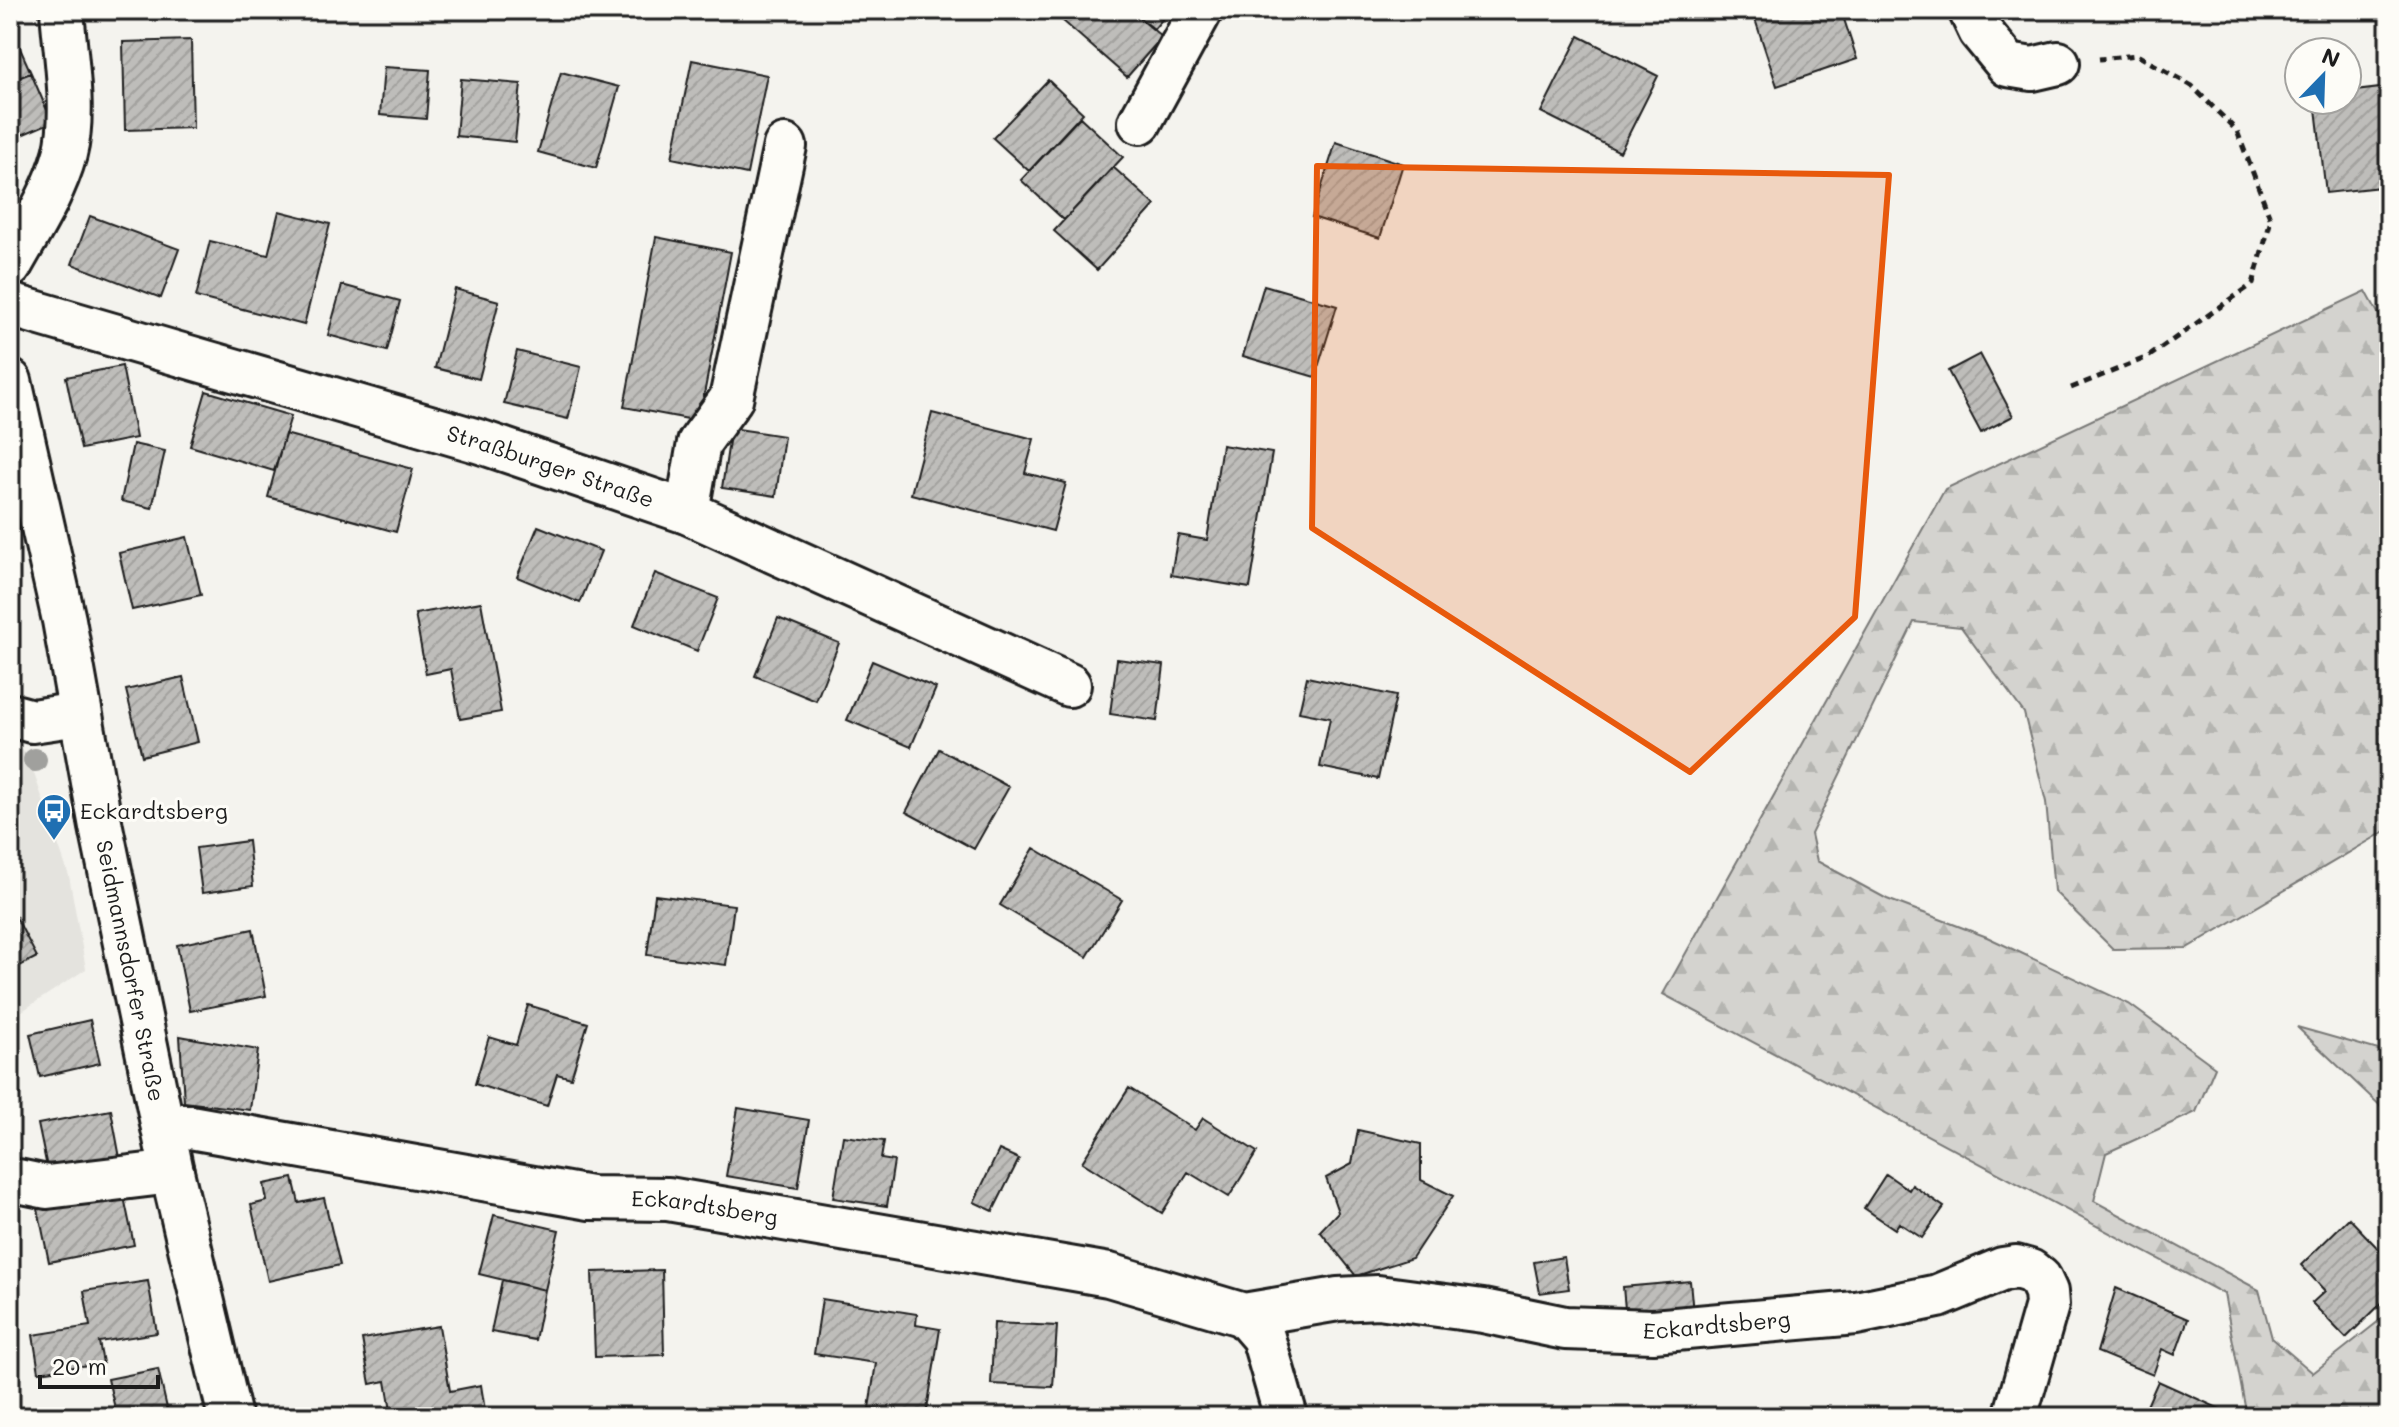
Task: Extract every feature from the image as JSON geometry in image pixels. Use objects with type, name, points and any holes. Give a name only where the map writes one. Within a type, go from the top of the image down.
[{"type":"street","points":[[10,266],[54,185],[65,152],[69,120],[62,10]]},
{"type":"street","points":[[1140,122],[1201,10]]},
{"type":"street","points":[[1970,10],[1980,31],[2008,65],[2032,69],[2058,63]]},
{"type":"street","points":[[687,512],[699,443],[731,399],[785,146]]},
{"type":"street","name":"Straßburger Straße","points":[[10,305],[481,442],[687,512],[1069,685]]},
{"type":"street","name":"Seidmannsdorfer Straße","points":[[10,381],[64,620],[79,714],[172,1172],[230,1417]]},
{"type":"street","points":[[10,715],[32,721],[79,714]]},
{"type":"street","name":"Eckardtsberg","points":[[162,1122],[590,1198],[668,1199],[1093,1272],[1244,1315],[1338,1299],[1378,1297],[1483,1311],[1565,1328],[1653,1331],[1856,1313],[1938,1296],[2003,1269],[2016,1267],[2030,1271],[2040,1279],[2046,1292],[2047,1305],[2015,1417]]},
{"type":"street","points":[[10,1182],[47,1187],[172,1172]]},
{"type":"street","points":[[1244,1315],[1263,1337],[1286,1417]]},
{"type":"path","points":[[2058,63],[2137,55],[2192,86],[2237,131],[2271,220],[2253,284],[2148,357],[2071,388]]},
{"type":"highlighted area","points":[[1317,166],[1889,175],[1855,617],[1690,772],[1312,528]]},
{"type":"shaded area","points":[[10,742],[27,753],[69,876],[86,969],[10,1019]]},
{"type":"green space","points":[[2366,291],[2389,333],[2389,829],[2187,948],[2113,949],[2054,891],[2046,802],[2024,713],[1961,627],[1914,622],[1811,834],[1817,861],[1887,899],[1987,937],[2129,1004],[2215,1067],[2196,1112],[2106,1153],[2094,1201],[2259,1290],[2272,1338],[2313,1373],[2389,1313],[2389,1417],[2247,1417],[2224,1294],[1663,994],[1945,489]]},
{"type":"green space","points":[[2297,1027],[2389,1053],[2389,1114]]},
{"type":"building","points":[[1072,10],[1130,10],[1162,37],[1127,77],[1063,21]]},
{"type":"building","points":[[1130,10],[1170,10],[1154,29]]},
{"type":"building","points":[[1752,10],[1841,10],[1857,59],[1777,86]]},
{"type":"building","points":[[10,26],[31,73],[10,81]]},
{"type":"building","points":[[1579,36],[1658,76],[1620,152],[1541,112]]},
{"type":"building","points":[[191,40],[193,128],[125,130],[123,42]]},
{"type":"building","points":[[692,60],[767,75],[747,174],[672,158]]},
{"type":"building","points":[[384,67],[430,70],[426,119],[380,115]]},
{"type":"building","points":[[561,72],[619,87],[596,168],[538,152]]},
{"type":"building","points":[[31,73],[52,122],[10,140],[10,81]]},
{"type":"building","points":[[461,79],[521,84],[515,142],[456,136]]},
{"type":"building","points":[[1048,80],[1083,113],[1029,171],[993,138]]},
{"type":"building","points":[[2389,87],[2389,186],[2326,193],[2317,116],[2363,116],[2363,90]]},
{"type":"building","points":[[1080,117],[1123,157],[1064,220],[1021,180]]},
{"type":"building","points":[[1336,142],[1403,164],[1380,238],[1312,217]]},
{"type":"building","points":[[1113,167],[1155,205],[1097,270],[1054,231]]},
{"type":"building","points":[[279,211],[330,224],[304,325],[196,297],[210,241],[268,255]]},
{"type":"building","points":[[90,216],[179,249],[161,298],[72,264]]},
{"type":"building","points":[[656,237],[731,252],[699,421],[624,407]]},
{"type":"building","points":[[342,285],[400,301],[387,351],[328,335]]},
{"type":"building","points":[[1264,285],[1337,306],[1315,377],[1243,356]]},
{"type":"building","points":[[455,289],[499,301],[479,379],[435,368]]},
{"type":"building","points":[[517,351],[581,367],[568,419],[504,404]]},
{"type":"building","points":[[1980,354],[2013,416],[1981,433],[1948,371]]},
{"type":"building","points":[[122,366],[136,438],[81,449],[66,377]]},
{"type":"building","points":[[206,391],[291,416],[274,471],[190,446]]},
{"type":"building","points":[[932,413],[1034,439],[1025,473],[1066,483],[1053,531],[911,494]]},
{"type":"building","points":[[731,428],[784,436],[776,496],[722,488]]},
{"type":"building","points":[[285,434],[413,469],[396,532],[268,497]]},
{"type":"building","points":[[133,444],[165,451],[152,508],[121,501]]},
{"type":"building","points":[[1222,445],[1272,453],[1250,588],[1171,575],[1178,535],[1207,540]]},
{"type":"building","points":[[538,526],[601,551],[580,603],[517,577]]},
{"type":"building","points":[[187,537],[201,595],[132,610],[119,553]]},
{"type":"building","points":[[655,573],[718,598],[697,651],[634,625]]},
{"type":"building","points":[[481,602],[501,712],[460,719],[451,669],[426,674],[415,614]]},
{"type":"building","points":[[778,618],[839,643],[816,701],[755,676]]},
{"type":"building","points":[[1117,659],[1164,665],[1157,721],[1110,714]]},
{"type":"building","points":[[872,661],[936,688],[911,747],[847,720]]},
{"type":"building","points":[[183,677],[198,742],[142,756],[126,690]]},
{"type":"building","points":[[1307,677],[1396,696],[1378,779],[1320,767],[1330,718],[1299,712]]},
{"type":"building","points":[[939,749],[1009,787],[974,849],[906,812]]},
{"type":"building","points":[[248,841],[253,886],[202,893],[196,848]]},
{"type":"building","points":[[1034,848],[1122,900],[1087,957],[1000,905]]},
{"type":"building","points":[[655,895],[734,905],[726,965],[647,955]]},
{"type":"building","points":[[10,906],[37,957],[10,971]]},
{"type":"building","points":[[253,929],[266,996],[190,1011],[177,945]]},
{"type":"building","points":[[528,1005],[588,1023],[571,1078],[557,1074],[547,1106],[475,1084],[489,1037],[516,1045]]},
{"type":"building","points":[[90,1020],[100,1063],[40,1077],[30,1034]]},
{"type":"building","points":[[180,1036],[258,1050],[250,1110],[184,1102]]},
{"type":"building","points":[[1129,1088],[1195,1130],[1203,1118],[1257,1152],[1229,1197],[1188,1172],[1162,1213],[1082,1162]]},
{"type":"building","points":[[738,1108],[809,1120],[798,1188],[726,1176]]},
{"type":"building","points":[[111,1110],[120,1158],[48,1172],[38,1124]]},
{"type":"building","points":[[1358,1130],[1421,1144],[1421,1180],[1453,1196],[1412,1258],[1356,1276],[1320,1231],[1338,1212],[1326,1178],[1352,1164]]},
{"type":"building","points":[[843,1136],[884,1141],[881,1159],[894,1161],[887,1206],[833,1198]]},
{"type":"building","points":[[999,1150],[1019,1159],[993,1211],[974,1202]]},
{"type":"building","points":[[1886,1174],[1909,1190],[1912,1185],[1944,1207],[1922,1238],[1899,1223],[1895,1229],[1864,1208]]},
{"type":"building","points":[[293,1178],[299,1203],[324,1198],[340,1265],[268,1281],[251,1205],[267,1201],[264,1184]]},
{"type":"building","points":[[123,1192],[134,1245],[49,1262],[38,1209]]},
{"type":"building","points":[[494,1215],[559,1230],[545,1290],[479,1274]]},
{"type":"building","points":[[2349,1218],[2389,1260],[2389,1296],[2346,1338],[2312,1303],[2325,1291],[2301,1265]]},
{"type":"building","points":[[1564,1257],[1569,1289],[1540,1293],[1534,1262]]},
{"type":"building","points":[[662,1270],[664,1355],[595,1357],[592,1272]]},
{"type":"building","points":[[502,1280],[545,1290],[535,1340],[491,1332]]},
{"type":"building","points":[[148,1281],[157,1333],[99,1342],[103,1363],[39,1372],[33,1335],[90,1326],[84,1291]]},
{"type":"building","points":[[1690,1281],[1693,1313],[1626,1320],[1623,1287]]},
{"type":"building","points":[[2116,1288],[2188,1319],[2175,1355],[2162,1349],[2153,1375],[2097,1352]]},
{"type":"building","points":[[822,1299],[917,1314],[916,1325],[940,1329],[926,1416],[869,1408],[876,1363],[814,1354]]},
{"type":"building","points":[[994,1323],[1057,1326],[1053,1387],[991,1384]]},
{"type":"building","points":[[439,1326],[450,1391],[481,1385],[486,1417],[392,1417],[386,1381],[370,1384],[362,1339]]},
{"type":"building","points":[[158,1369],[169,1417],[117,1417],[108,1379]]},
{"type":"building","points":[[2158,1381],[2229,1413],[2227,1417],[2142,1417]]},
{"type":"place","name":"Eckardtsberg","points":[[54,842]]}]
